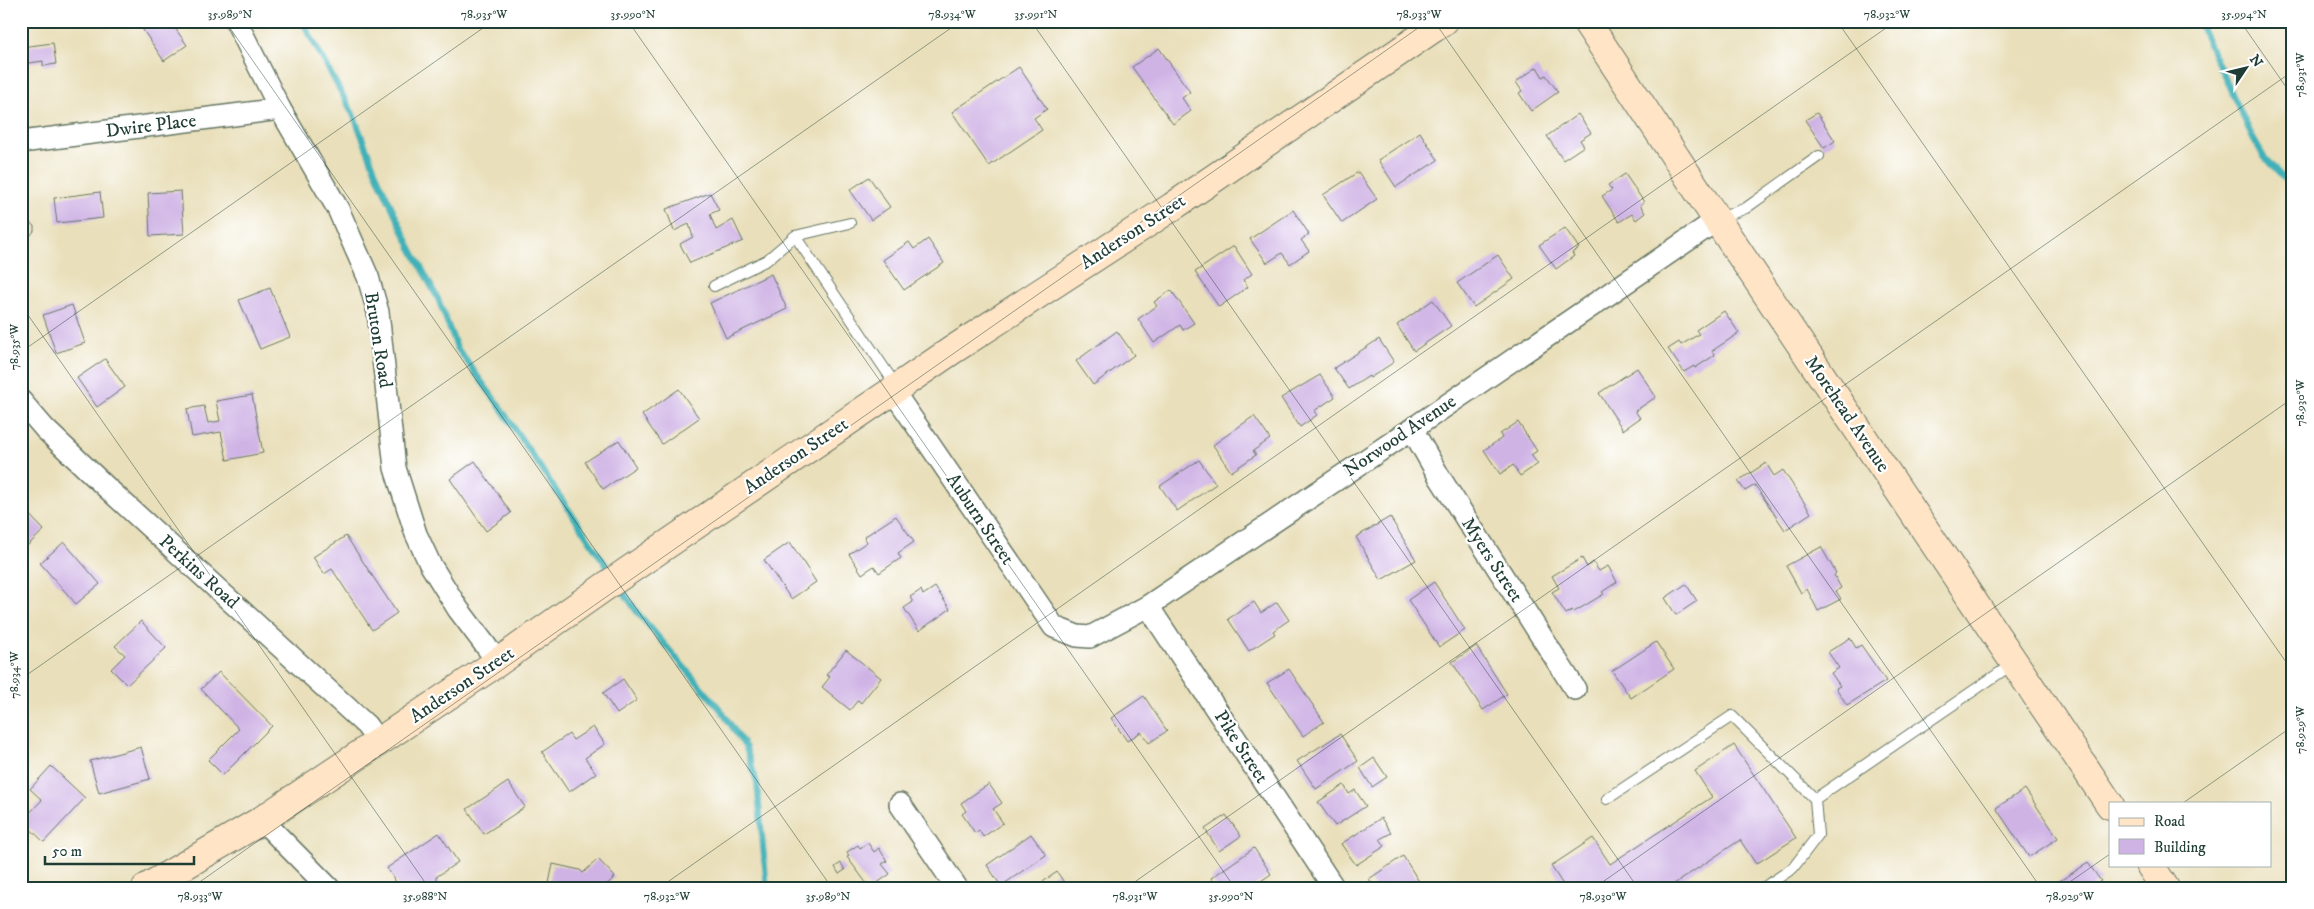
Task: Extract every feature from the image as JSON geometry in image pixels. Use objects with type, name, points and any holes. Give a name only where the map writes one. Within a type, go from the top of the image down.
[{"type":"street","name":"Bruton Road","points":[[236,21],[280,109],[338,209],[368,277],[378,312],[395,468],[416,534],[430,564],[458,609],[498,662]]},
{"type":"street","name":"Anderson Street","points":[[146,888],[262,820],[498,662],[603,588],[895,390],[1172,207],[1444,21]]},
{"type":"street","name":"Morehead Avenue","points":[[1586,21],[1717,220],[2109,803]]},
{"type":"street","name":"Dwire Place","points":[[21,142],[280,109]]},
{"type":"street","name":"Norwood Avenue","points":[[1077,636],[1090,638],[1148,606],[1412,429],[1717,220]]},
{"type":"street","name":"Auburn Street","points":[[895,390],[1054,627],[1077,636]]},
{"type":"street","name":"Perkins Road","points":[[21,401],[45,429],[106,487],[366,725],[378,742]]},
{"type":"street","name":"Myers Street","points":[[1412,429],[1440,478],[1575,689]]},
{"type":"street","name":"Pike Street","points":[[1148,606],[1334,888]]},
{"type":"street","points":[[900,804],[957,888]]},
{"type":"street","points":[[262,820],[329,888]]},
{"type":"street","points":[[2151,866],[2166,888]]},
{"type":"lane","points":[[1717,220],[1746,208],[1819,156]]},
{"type":"lane","points":[[714,286],[768,260],[795,236],[850,224]]},
{"type":"lane","points":[[795,236],[895,390]]},
{"type":"lane","points":[[1815,799],[2015,662]]},
{"type":"lane","points":[[1607,799],[1732,716],[1815,799],[1818,835],[1793,868],[1763,888]]},
{"type":"building","points":[[137,21],[170,21],[187,45],[164,61]]},
{"type":"building","points":[[53,43],[56,64],[43,66],[43,61],[22,64],[21,47]]},
{"type":"building","points":[[1159,48],[1190,92],[1182,98],[1191,111],[1173,124],[1132,67]]},
{"type":"building","points":[[1019,67],[1047,109],[1034,118],[1042,130],[989,166],[952,112]]},
{"type":"building","points":[[1537,67],[1543,77],[1546,75],[1558,92],[1531,111],[1519,93],[1522,91],[1516,82]]},
{"type":"building","points":[[1817,113],[1835,141],[1824,148],[1805,120]]},
{"type":"building","points":[[1578,114],[1591,133],[1580,140],[1584,146],[1563,160],[1547,136]]},
{"type":"building","points":[[1420,132],[1438,160],[1396,187],[1378,160]]},
{"type":"building","points":[[1358,172],[1377,199],[1342,223],[1323,195]]},
{"type":"building","points":[[1625,174],[1644,202],[1640,205],[1645,213],[1636,220],[1632,214],[1619,222],[1602,196],[1612,190],[1608,185]]},
{"type":"building","points":[[869,177],[890,207],[871,220],[850,190]]},
{"type":"building","points":[[181,191],[184,234],[150,236],[148,193]]},
{"type":"building","points":[[100,192],[103,218],[57,223],[54,198]]},
{"type":"building","points":[[710,193],[719,210],[710,214],[716,230],[733,220],[743,241],[690,263],[680,244],[693,237],[689,224],[674,231],[666,209]]},
{"type":"building","points":[[1293,210],[1309,234],[1301,240],[1309,251],[1290,264],[1282,253],[1267,263],[1250,239]]},
{"type":"building","points":[[21,216],[34,226],[34,231],[21,247]]},
{"type":"building","points":[[1565,228],[1579,248],[1572,253],[1574,256],[1556,269],[1539,245]]},
{"type":"building","points":[[928,239],[944,263],[904,290],[883,260],[909,242],[914,249]]},
{"type":"building","points":[[1234,246],[1252,274],[1243,280],[1248,287],[1219,307],[1195,272]]},
{"type":"building","points":[[1498,255],[1514,279],[1474,307],[1457,283]]},
{"type":"building","points":[[771,274],[787,309],[726,338],[710,303]]},
{"type":"building","points":[[270,288],[290,337],[260,349],[239,300]]},
{"type":"building","points":[[1171,290],[1194,323],[1183,330],[1180,325],[1154,343],[1138,319],[1157,306],[1154,302]]},
{"type":"building","points":[[1433,300],[1451,326],[1414,351],[1397,325]]},
{"type":"building","points":[[72,305],[85,343],[56,353],[43,315]]},
{"type":"building","points":[[1724,311],[1739,333],[1712,351],[1715,355],[1695,368],[1694,366],[1684,372],[1668,349],[1679,342],[1681,345],[1699,334],[1696,330]]},
{"type":"building","points":[[1117,331],[1134,355],[1093,385],[1076,361]]},
{"type":"building","points":[[1379,339],[1394,362],[1349,389],[1334,368]]},
{"type":"building","points":[[105,359],[125,387],[97,407],[77,378]]},
{"type":"building","points":[[1637,368],[1656,397],[1635,411],[1640,418],[1623,430],[1599,393]]},
{"type":"building","points":[[1320,375],[1335,397],[1314,411],[1317,415],[1300,427],[1281,398]]},
{"type":"building","points":[[679,389],[699,418],[662,444],[642,415]]},
{"type":"building","points":[[252,395],[263,453],[227,460],[221,432],[192,437],[187,409],[204,406],[208,423],[220,421],[216,401]]},
{"type":"building","points":[[1254,416],[1270,439],[1253,451],[1256,455],[1231,472],[1213,445]]},
{"type":"building","points":[[1518,422],[1537,451],[1531,455],[1538,464],[1520,476],[1513,465],[1500,474],[1484,450],[1502,438],[1500,434]]},
{"type":"building","points":[[619,440],[636,467],[603,489],[585,462]]},
{"type":"building","points":[[1199,460],[1216,484],[1177,511],[1160,486]]},
{"type":"building","points":[[475,461],[511,513],[486,531],[450,479]]},
{"type":"building","points":[[1766,463],[1774,476],[1783,470],[1811,513],[1785,530],[1755,485],[1745,491],[1738,481]]},
{"type":"building","points":[[21,506],[44,530],[27,546],[21,539]]},
{"type":"building","points":[[896,516],[914,542],[898,553],[901,558],[879,573],[874,566],[862,574],[849,554],[867,542],[864,537]]},
{"type":"building","points":[[1390,517],[1416,560],[1381,580],[1356,537]]},
{"type":"building","points":[[346,536],[397,613],[372,630],[332,569],[324,574],[313,557]]},
{"type":"building","points":[[64,542],[100,584],[76,604],[40,563]]},
{"type":"building","points":[[790,542],[816,582],[791,599],[764,560]]},
{"type":"building","points":[[1821,547],[1836,573],[1834,575],[1841,588],[1836,591],[1841,599],[1818,611],[1807,589],[1801,593],[1786,566]]},
{"type":"building","points":[[1582,558],[1587,567],[1593,562],[1599,571],[1608,566],[1617,582],[1602,592],[1604,594],[1574,612],[1572,610],[1566,614],[1552,592],[1559,588],[1552,576]]},
{"type":"building","points":[[1434,582],[1465,630],[1439,647],[1408,600]]},
{"type":"building","points":[[1686,584],[1697,601],[1676,615],[1665,598]]},
{"type":"building","points":[[935,587],[950,609],[919,631],[904,608],[913,602],[910,597],[921,590],[923,595]]},
{"type":"building","points":[[1254,602],[1261,613],[1277,602],[1289,620],[1273,631],[1275,634],[1249,651],[1228,619]]},
{"type":"building","points":[[141,621],[166,648],[127,685],[111,669],[125,655],[115,646]]},
{"type":"building","points":[[1850,638],[1856,648],[1861,645],[1886,681],[1847,705],[1836,688],[1840,686],[1831,673],[1839,668],[1828,652]]},
{"type":"building","points":[[1656,642],[1674,669],[1631,698],[1612,671]]},
{"type":"building","points":[[1476,646],[1507,694],[1483,710],[1452,662]]},
{"type":"building","points":[[846,650],[881,678],[861,703],[858,700],[850,710],[822,687],[830,677],[826,675]]},
{"type":"building","points":[[1289,669],[1324,722],[1303,736],[1267,683]]},
{"type":"building","points":[[219,672],[272,726],[223,775],[208,760],[239,729],[201,689]]},
{"type":"building","points":[[623,679],[637,700],[617,714],[603,693]]},
{"type":"building","points":[[1144,696],[1167,731],[1149,743],[1141,732],[1127,741],[1111,718]]},
{"type":"building","points":[[593,727],[605,744],[585,758],[596,773],[569,792],[542,752],[569,734],[573,740]]},
{"type":"building","points":[[1340,734],[1358,761],[1316,789],[1297,761]]},
{"type":"building","points":[[1734,745],[1796,838],[1756,864],[1740,840],[1668,888],[1565,888],[1551,866],[1593,838],[1610,864],[1712,797],[1695,771]]},
{"type":"building","points":[[141,747],[150,779],[99,793],[90,761]]},
{"type":"building","points":[[1374,758],[1387,777],[1372,787],[1360,768]]},
{"type":"building","points":[[51,766],[85,798],[44,842],[22,821],[42,800],[30,789]]},
{"type":"building","points":[[508,782],[525,807],[484,834],[467,809]]},
{"type":"building","points":[[989,784],[1002,803],[993,809],[1003,823],[983,837],[979,830],[975,833],[962,814],[966,811],[961,803]]},
{"type":"building","points":[[1344,785],[1349,794],[1355,790],[1366,806],[1335,826],[1318,802]]},
{"type":"building","points":[[2025,789],[2058,838],[2029,857],[1996,808]]},
{"type":"building","points":[[1226,815],[1241,836],[1219,851],[1205,829]]},
{"type":"building","points":[[1381,818],[1391,833],[1380,839],[1385,846],[1356,865],[1341,844]]},
{"type":"building","points":[[439,833],[458,862],[436,877],[441,884],[436,888],[400,888],[387,868]]},
{"type":"building","points":[[1031,834],[1046,855],[1001,886],[987,865]]},
{"type":"building","points":[[868,843],[874,852],[879,848],[887,861],[882,864],[890,874],[870,888],[847,857],[849,856],[847,852],[858,845],[860,848]]},
{"type":"building","points":[[1254,848],[1271,874],[1251,888],[1217,888],[1211,878]]},
{"type":"building","points":[[1403,856],[1420,883],[1414,888],[1375,888],[1369,879]]},
{"type":"building","points":[[598,859],[615,877],[603,888],[548,888],[553,864],[580,870],[583,873]]},
{"type":"building","points":[[841,863],[845,870],[839,874],[835,867]]},
{"type":"building","points":[[2088,863],[2101,881],[2093,886],[2094,888],[2058,888],[2055,884]]},
{"type":"building","points":[[1057,872],[1068,888],[1034,888]]},
{"type":"waterway","points":[[302,21],[353,114],[379,180],[410,246],[438,299],[457,348],[498,404],[612,574]]},
{"type":"waterway","points":[[2198,21],[2253,138],[2264,157],[2293,189]]},
{"type":"waterway","points":[[619,585],[637,612],[721,710],[746,748],[757,783],[767,888]]}]
